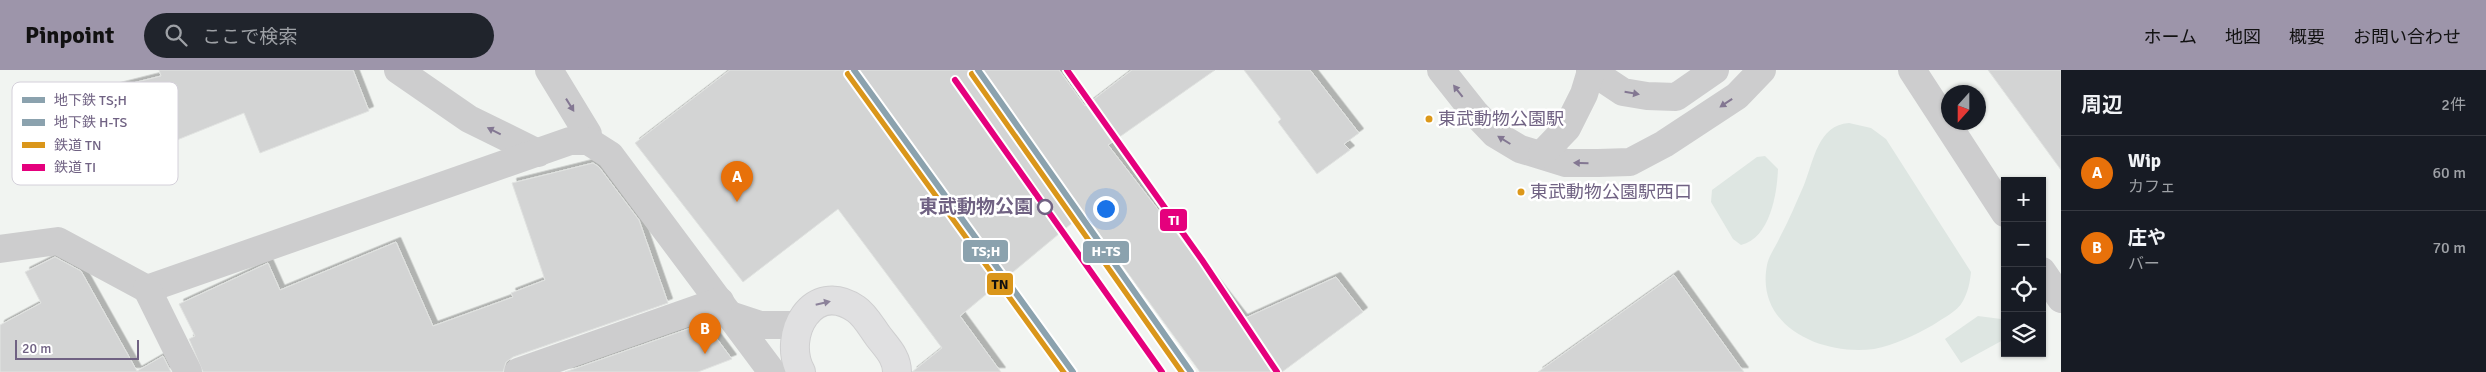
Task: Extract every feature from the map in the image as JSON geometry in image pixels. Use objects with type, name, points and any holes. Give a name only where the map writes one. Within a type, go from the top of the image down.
[{"type":"main road","points":[[801,372],[794,349],[800,325],[807,311],[818,302],[830,300],[846,304],[858,310],[896,358],[897,372]]},
{"type":"street","points":[[398,70],[469,118],[538,153]]},
{"type":"street","points":[[549,70],[588,134],[588,141]]},
{"type":"street","points":[[1441,70],[1475,113],[1495,134],[1520,149],[1542,154],[1566,163],[1630,162],[1664,144],[1737,96],[1762,70]]},
{"type":"street","points":[[1542,154],[1566,128],[1584,94],[1590,71],[1623,92],[1647,96],[1676,97],[1714,70]]},
{"type":"street","points":[[1912,70],[2001,207]]},
{"type":"street","points":[[146,289],[538,153],[570,140],[588,141],[610,155],[772,372]]},
{"type":"street","points":[[0,249],[58,241],[146,289],[188,372]]},
{"type":"street","points":[[2046,276],[2061,299]]},
{"type":"street","points":[[518,372],[725,308],[760,325],[800,325]]},
{"type":"shaded area","points":[[1849,123],[1871,128],[1886,139],[1971,272],[1965,298],[1954,312],[1912,336],[1874,349],[1834,348],[1814,342],[1796,333],[1782,321],[1771,305],[1766,287],[1769,258],[1804,185],[1819,145],[1830,130],[1839,125]]},
{"type":"shaded area","points":[[1765,156],[1778,169],[1774,202],[1759,234],[1751,241],[1741,245],[1733,239],[1711,202],[1712,190],[1757,157]]},
{"type":"shaded area","points":[[1978,316],[2001,319],[2001,341],[1961,363],[1945,339]]},
{"type":"building","points":[[159,70],[353,70],[369,111],[260,153],[244,113],[178,140],[178,82],[137,82],[161,76]]},
{"type":"building","points":[[730,70],[1059,70],[1085,106],[1132,70],[1215,70],[1108,145],[1243,319],[1336,277],[1363,312],[1282,372],[1200,372],[1084,213],[960,316],[1001,372],[912,372],[942,348],[838,209],[743,282],[635,143]]},
{"type":"building","points":[[1244,70],[1310,70],[1359,133],[1344,144],[1350,150],[1317,174],[1278,122],[1281,119]]},
{"type":"building","points":[[1988,70],[2061,70],[2061,170]]},
{"type":"building","points":[[593,163],[599,167],[639,220],[668,303],[513,357],[506,362],[503,372],[203,372],[189,339],[195,336],[179,304],[268,263],[280,290],[396,242],[433,326],[513,297],[511,293],[545,280],[512,183]]},
{"type":"building","points":[[55,257],[81,271],[137,371],[163,356],[171,372],[0,372],[0,325],[41,303],[25,272]]},
{"type":"building","points":[[1674,275],[1744,372],[1538,372]]},
{"type":"building","points":[[705,323],[732,359],[698,372],[565,372]]},
{"type":"metro line","name":"TS;H","points":[[854,70],[1073,372]]},
{"type":"metro line","name":"H-TS","points":[[978,70],[1191,372]]},
{"type":"rail line","name":"TI","points":[[1067,70],[1202,260],[1277,372]]},
{"type":"rail line","name":"TN","points":[[848,74],[1064,372]]},
{"type":"rail line","name":"TN","points":[[972,74],[1182,372]]},
{"type":"rail line","name":"TI","points":[[955,80],[1162,372]]},
{"type":"place","name":"東武動物公園駅","points":[[1429,119]]},
{"type":"place","name":"東武動物公園駅西口","points":[[1521,192]]},
{"type":"place","name":"Wip","points":[[737,202]]},
{"type":"place","name":"東武動物公園","points":[[1045,207]]},
{"type":"place","name":"庄や","points":[[705,354]]}]
